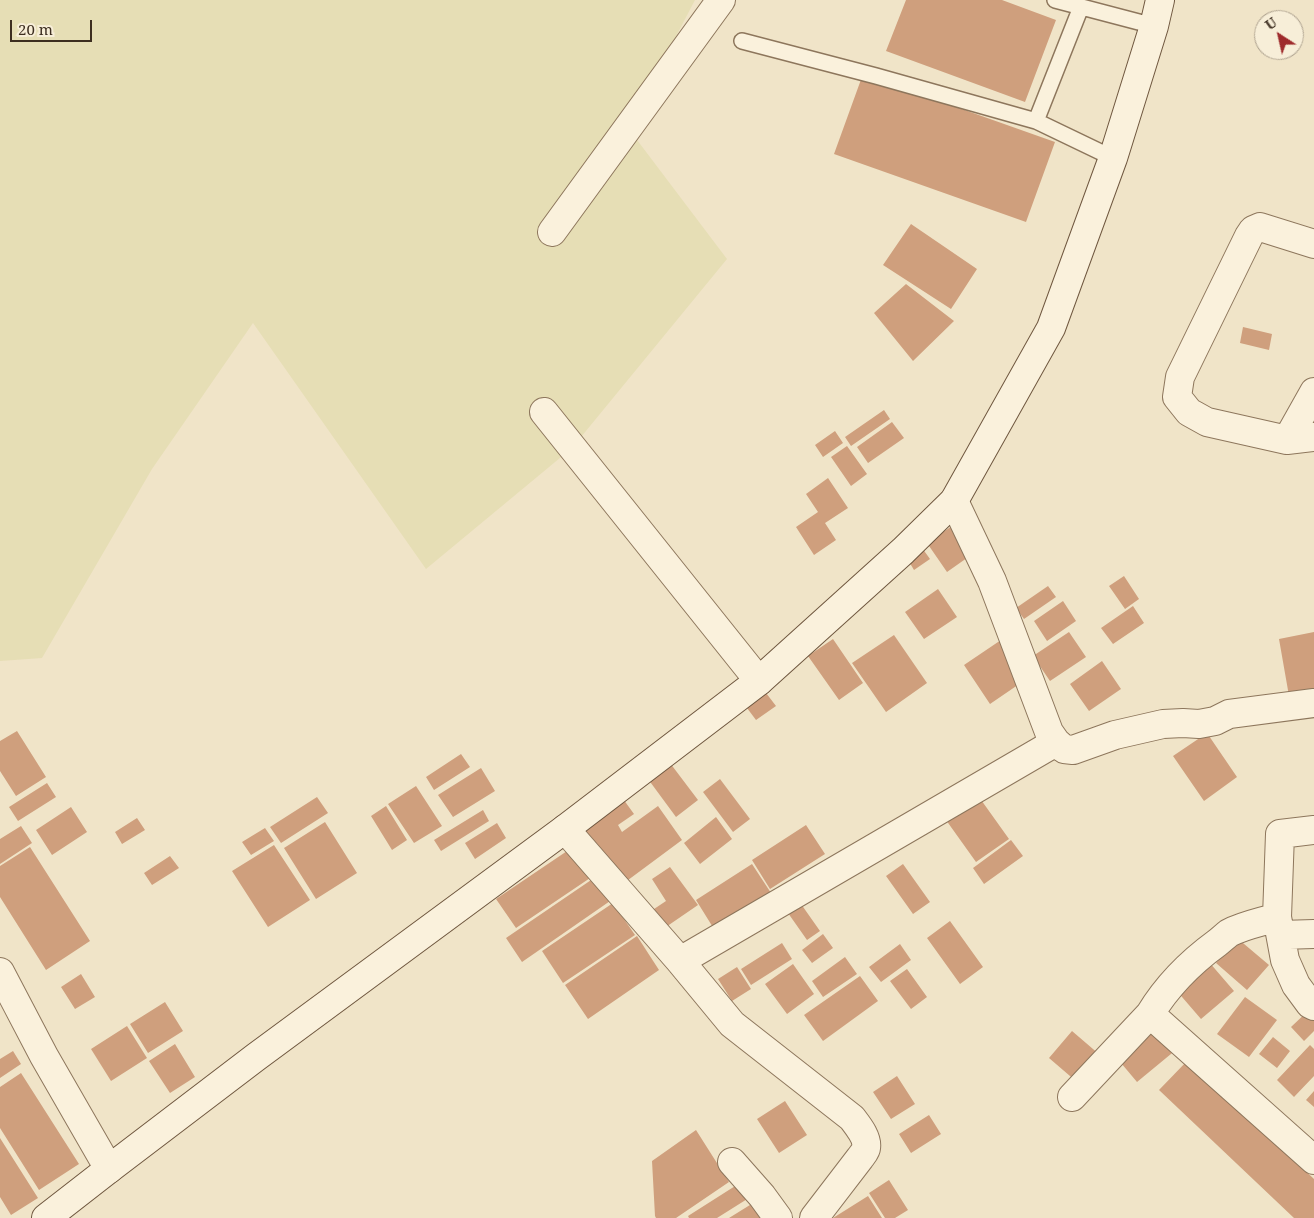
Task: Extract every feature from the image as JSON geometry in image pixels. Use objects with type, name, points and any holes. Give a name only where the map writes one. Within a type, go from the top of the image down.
[{"type":"street","points":[[552,232],[721,0]]},
{"type":"street","points":[[46,1218],[272,1046],[565,829],[759,681],[903,551],[954,501],[1050,328],[1113,158],[1154,26],[1160,0]]},
{"type":"street","points":[[1314,244],[1260,227],[1253,230],[1180,377],[1177,397],[1189,412],[1207,422],[1287,440],[1314,437]]},
{"type":"street","points":[[1287,440],[1314,392]]},
{"type":"street","points":[[544,412],[759,681]]},
{"type":"street","points":[[954,501],[992,581],[1049,732],[1064,749],[1073,750],[1115,735],[1163,724],[1199,724],[1215,721],[1229,714],[1314,703]]},
{"type":"street","points":[[680,961],[1056,742]]},
{"type":"street","points":[[565,829],[732,1024],[852,1118],[861,1132],[866,1140],[866,1149],[814,1218]]},
{"type":"street","points":[[1314,830],[1280,834],[1279,926],[1285,960],[1296,985],[1310,1004],[1314,1006]]},
{"type":"street","points":[[1072,1097],[1150,1014],[1169,989],[1200,956],[1230,933],[1252,924],[1279,926],[1314,934]]},
{"type":"street","points":[[0,972],[44,1056],[109,1169]]},
{"type":"street","points":[[1150,1014],[1314,1160]]},
{"type":"street","points":[[732,1162],[762,1196],[778,1218]]},
{"type":"lane","points":[[1055,0],[1154,26]]},
{"type":"lane","points":[[1036,121],[1081,7]]},
{"type":"lane","points":[[742,41],[1036,121],[1113,158]]},
{"type":"shaded area","points":[[0,0],[695,0],[628,128],[727,259],[572,448],[426,569],[253,323],[152,469],[42,658],[0,661]]},
{"type":"building","points":[[906,0],[1002,0],[1056,20],[1025,102],[886,51]]},
{"type":"building","points":[[863,74],[1055,142],[1026,222],[834,154]]},
{"type":"building","points":[[911,224],[977,269],[951,309],[883,265]]},
{"type":"building","points":[[906,284],[954,321],[913,361],[874,313]]},
{"type":"building","points":[[1243,327],[1272,334],[1269,350],[1240,343]]},
{"type":"building","points":[[884,410],[890,419],[851,446],[845,437]]},
{"type":"building","points":[[892,422],[904,438],[868,463],[857,447]]},
{"type":"building","points":[[835,431],[843,443],[823,457],[815,445]]},
{"type":"building","points":[[847,446],[867,474],[851,486],[831,457]]},
{"type":"building","points":[[828,478],[848,508],[825,523],[836,540],[814,555],[796,527],[818,512],[806,494]]},
{"type":"building","points":[[955,524],[974,553],[947,572],[927,543]]},
{"type":"building","points":[[920,545],[930,559],[914,570],[905,555]]},
{"type":"building","points":[[1124,576],[1139,599],[1125,609],[1109,586]]},
{"type":"building","points":[[1048,586],[1056,597],[1024,619],[1016,608]]},
{"type":"building","points":[[938,589],[957,617],[924,639],[905,612]]},
{"type":"building","points":[[1063,601],[1076,621],[1047,641],[1034,621]]},
{"type":"building","points":[[1133,606],[1144,623],[1113,644],[1101,628]]},
{"type":"building","points":[[1069,632],[1086,657],[1050,681],[1033,656]]},
{"type":"building","points":[[1314,632],[1314,691],[1289,696],[1279,639]]},
{"type":"building","points":[[894,635],[927,683],[886,712],[852,663]]},
{"type":"building","points":[[833,639],[863,683],[839,700],[808,656]]},
{"type":"building","points":[[1001,640],[1028,678],[990,704],[964,665]]},
{"type":"building","points":[[1102,661],[1121,689],[1089,711],[1070,684]]},
{"type":"building","points":[[763,689],[776,706],[756,720],[744,704]]},
{"type":"building","points":[[17,731],[46,777],[16,796],[0,771],[0,741]]},
{"type":"building","points":[[1207,733],[1237,777],[1204,801],[1173,756]]},
{"type":"building","points":[[461,754],[470,767],[434,790],[426,777]]},
{"type":"building","points":[[670,763],[698,800],[676,817],[648,779]]},
{"type":"building","points":[[481,768],[495,791],[453,817],[438,795]]},
{"type":"building","points":[[720,779],[750,819],[733,832],[703,792]]},
{"type":"building","points":[[47,783],[56,797],[18,821],[9,807]]},
{"type":"building","points":[[416,786],[442,826],[414,843],[388,804]]},
{"type":"building","points":[[621,796],[634,814],[618,825],[622,832],[658,806],[682,840],[620,886],[577,828]]},
{"type":"building","points":[[317,797],[328,813],[281,843],[270,827]]},
{"type":"building","points":[[979,797],[1009,839],[976,862],[946,820]]},
{"type":"building","points":[[386,806],[407,840],[392,850],[371,816]]},
{"type":"building","points":[[71,807],[87,832],[52,855],[36,830]]},
{"type":"building","points":[[483,810],[489,821],[441,851],[434,840]]},
{"type":"building","points":[[716,817],[732,839],[700,864],[684,843]]},
{"type":"building","points":[[137,818],[145,830],[122,844],[115,832]]},
{"type":"building","points":[[325,822],[357,873],[316,899],[284,848]]},
{"type":"building","points":[[497,823],[506,838],[475,859],[465,843]]},
{"type":"building","points":[[806,825],[825,854],[770,889],[752,860]]},
{"type":"building","points":[[21,826],[32,843],[0,864],[0,839]]},
{"type":"building","points":[[265,828],[274,841],[251,855],[242,842]]},
{"type":"building","points":[[1011,840],[1023,856],[984,884],[973,868]]},
{"type":"building","points":[[274,845],[310,900],[268,927],[232,871]]},
{"type":"building","points":[[576,845],[596,874],[516,928],[496,899]]},
{"type":"building","points":[[30,847],[90,941],[46,970],[0,897],[0,866]]},
{"type":"building","points":[[170,856],[179,868],[152,885],[144,873]]},
{"type":"building","points":[[752,864],[771,893],[714,929],[696,900]]},
{"type":"building","points":[[903,864],[930,902],[913,914],[886,876]]},
{"type":"building","points":[[670,867],[698,905],[663,929],[651,911],[666,901],[652,879]]},
{"type":"building","points":[[597,876],[613,899],[522,962],[506,938]]},
{"type":"building","points":[[613,903],[635,935],[563,983],[542,951]]},
{"type":"building","points":[[801,904],[820,931],[807,940],[788,913]]},
{"type":"building","points":[[950,921],[983,967],[960,984],[927,938]]},
{"type":"building","points":[[823,934],[833,948],[812,963],[802,950]]},
{"type":"building","points":[[637,936],[659,970],[588,1019],[565,985]]},
{"type":"building","points":[[1237,938],[1269,965],[1247,990],[1216,963]]},
{"type":"building","points":[[782,943],[792,959],[751,985],[741,969]]},
{"type":"building","points":[[900,944],[911,960],[881,982],[869,967]]},
{"type":"building","points":[[845,957],[857,974],[823,997],[812,981]]},
{"type":"building","points":[[1209,962],[1234,991],[1201,1019],[1176,990]]},
{"type":"building","points":[[793,964],[814,994],[787,1014],[765,984]]},
{"type":"building","points":[[737,967],[751,989],[732,1001],[718,979]]},
{"type":"building","points":[[907,969],[927,997],[911,1009],[890,981]]},
{"type":"building","points":[[81,974],[95,997],[75,1009],[61,987]]},
{"type":"building","points":[[860,976],[878,1001],[823,1041],[804,1015]]},
{"type":"building","points":[[1245,997],[1277,1020],[1249,1057],[1217,1034]]},
{"type":"building","points":[[165,1002],[183,1031],[148,1053],[130,1024]]},
{"type":"building","points":[[1309,1010],[1314,1015],[1314,1031],[1304,1041],[1291,1027]]},
{"type":"building","points":[[1155,1024],[1177,1049],[1137,1082],[1116,1057]]},
{"type":"building","points":[[127,1026],[147,1058],[111,1081],[91,1049]]},
{"type":"building","points":[[1072,1031],[1100,1055],[1077,1082],[1049,1058]]},
{"type":"building","points":[[1273,1037],[1290,1051],[1277,1068],[1259,1054]]},
{"type":"building","points":[[175,1044],[195,1077],[170,1093],[149,1061]]},
{"type":"building","points":[[1310,1045],[1314,1049],[1314,1076],[1294,1097],[1277,1080]]},
{"type":"building","points":[[13,1051],[21,1064],[0,1078],[0,1059]]},
{"type":"building","points":[[1188,1060],[1314,1179],[1314,1218],[1294,1218],[1159,1090]]},
{"type":"building","points":[[21,1073],[79,1164],[39,1190],[0,1128],[0,1087]]},
{"type":"building","points":[[897,1076],[915,1104],[891,1119],[873,1092]]},
{"type":"building","points":[[1314,1091],[1314,1107],[1306,1100]]},
{"type":"building","points":[[785,1101],[807,1135],[779,1153],[757,1119]]},
{"type":"building","points":[[929,1115],[941,1134],[911,1153],[899,1134]]},
{"type":"building","points":[[696,1130],[729,1182],[676,1218],[656,1218],[652,1161]]},
{"type":"building","points":[[0,1138],[38,1198],[11,1215],[0,1197]]},
{"type":"building","points":[[889,1180],[908,1210],[895,1218],[885,1218],[869,1193]]},
{"type":"building","points":[[743,1181],[752,1196],[717,1218],[689,1218],[688,1216]]},
{"type":"building","points":[[868,1196],[882,1218],[833,1218]]},
{"type":"building","points":[[758,1200],[770,1218],[729,1218]]}]
